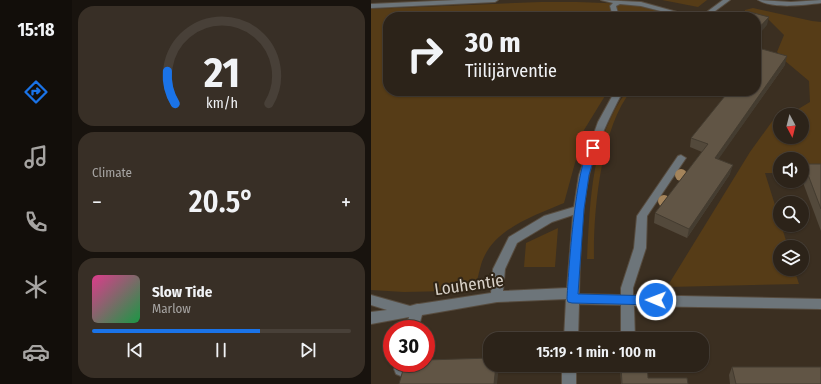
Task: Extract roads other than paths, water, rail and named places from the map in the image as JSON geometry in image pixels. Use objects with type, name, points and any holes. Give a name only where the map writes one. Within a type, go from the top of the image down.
[{"type":"street","points":[[371,6],[495,0]]},
{"type":"street","points":[[604,0],[635,1],[674,12]]},
{"type":"street","points":[[710,12],[727,0]]},
{"type":"street","points":[[761,0],[792,4],[821,1]]},
{"type":"street","points":[[615,12],[613,6],[619,1]]},
{"type":"street","points":[[571,332],[572,296],[579,209],[584,175],[602,122],[615,96]]},
{"type":"street","points":[[628,332],[627,288],[639,248],[642,216],[681,158]]},
{"type":"street","points":[[497,297],[499,269],[513,240],[548,219],[579,209]]},
{"type":"street","name":"Louhentie","points":[[371,318],[497,297],[572,296],[626,300],[821,304]]},
{"type":"street","points":[[371,300],[413,310],[412,320]]},
{"type":"street","points":[[569,372],[569,384]]}]
